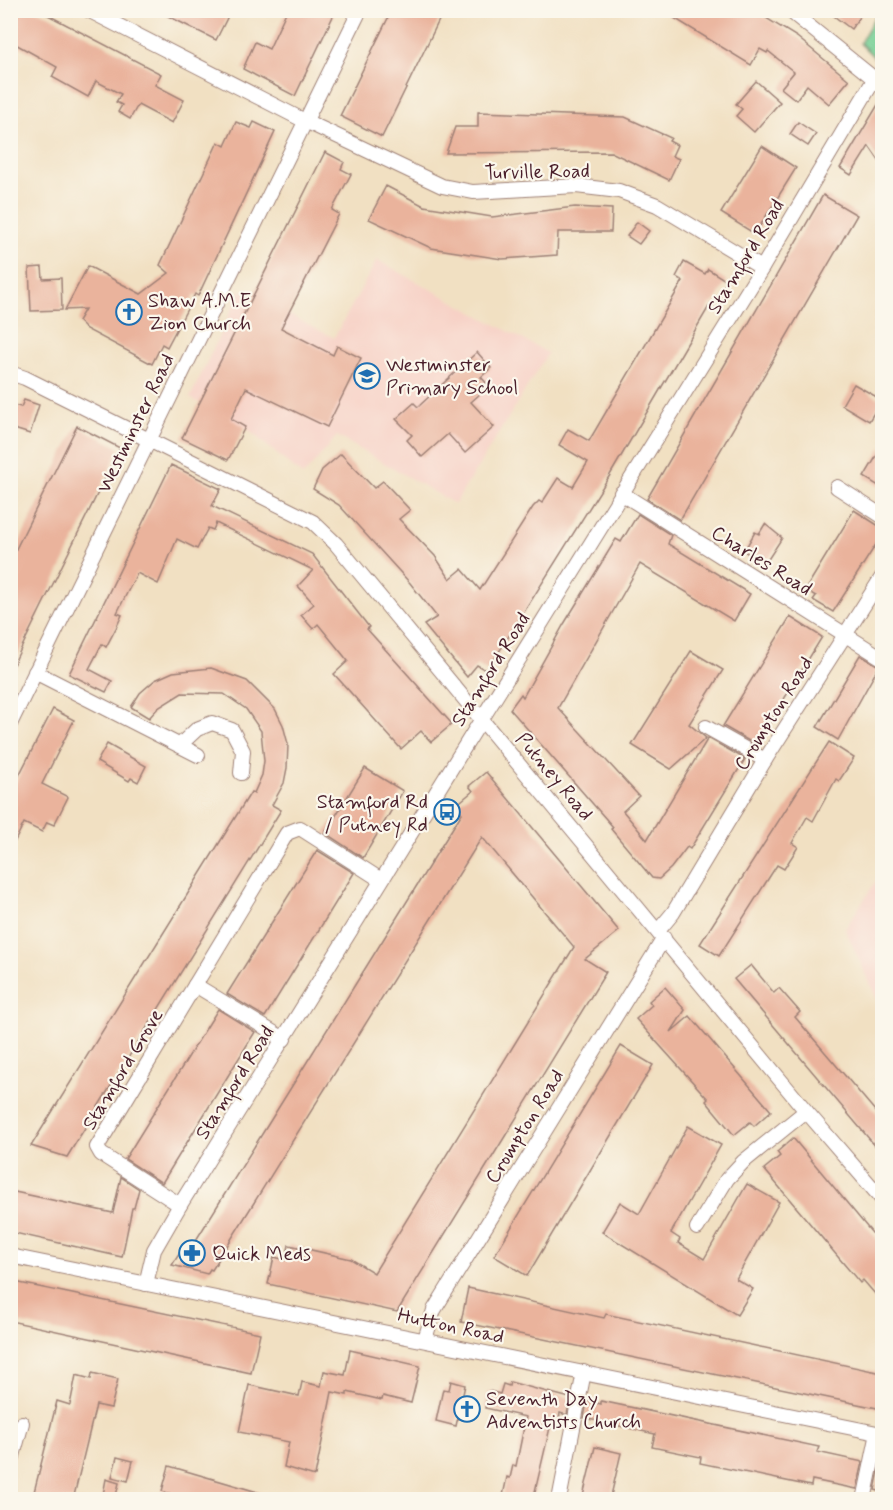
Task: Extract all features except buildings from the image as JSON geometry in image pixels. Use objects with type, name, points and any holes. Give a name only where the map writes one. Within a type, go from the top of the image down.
[{"type":"street","name":"Turville Road","points":[[88,10],[307,122],[442,186],[473,192],[576,186],[619,191],[657,205],[762,268]]},
{"type":"street","name":"Westminster Road","points":[[10,724],[360,10]]},
{"type":"street","points":[[789,10],[879,81]]},
{"type":"street","name":"Stamford Road","points":[[146,1284],[154,1250],[180,1205],[879,81]]},
{"type":"street","name":"Putney Road","points":[[10,373],[313,522],[336,544],[882,1200]]},
{"type":"street","points":[[837,487],[882,516]]},
{"type":"street","name":"Charles Road","points":[[621,493],[882,658]]},
{"type":"street","name":"Crompton Road","points":[[425,1339],[434,1310],[765,760],[882,577]]},
{"type":"street","points":[[35,672],[181,744],[198,755]]},
{"type":"street","points":[[181,744],[197,729],[212,723],[232,730],[243,751],[241,772]]},
{"type":"street","points":[[706,727],[765,760]]},
{"type":"street","name":"Stamford Grove","points":[[180,1205],[101,1154],[97,1147],[287,833],[300,828],[381,880]]},
{"type":"street","points":[[195,986],[284,1040]]},
{"type":"street","points":[[697,1228],[727,1179],[742,1162],[806,1111]]},
{"type":"street","name":"Hutton Road","points":[[10,1256],[425,1339],[880,1434]]},
{"type":"street","points":[[559,1500],[584,1372]]},
{"type":"street","points":[[10,1467],[22,1423]]},
{"type":"street","points":[[864,1500],[880,1434]]},
{"type":"shaded area","name":"Westminster Primary School","points":[[377,260],[548,353],[455,504],[337,436],[303,476],[245,427],[190,398],[241,290],[334,338]]},
{"type":"shaded area","points":[[882,872],[882,1010],[845,929]]},
{"type":"green space","points":[[878,11],[882,11],[882,65],[860,43]]},
{"type":"place","name":"Shaw A.M.E Zion Church","points":[[129,312]]},
{"type":"place","name":"Westminster Primary School","points":[[367,376]]},
{"type":"place","name":"Stamford Rd / Putney Rd","points":[[447,812]]},
{"type":"place","name":"Quick Meds","points":[[192,1253]]},
{"type":"place","name":"Seventh Day Adventists Church","points":[[467,1409]]}]
